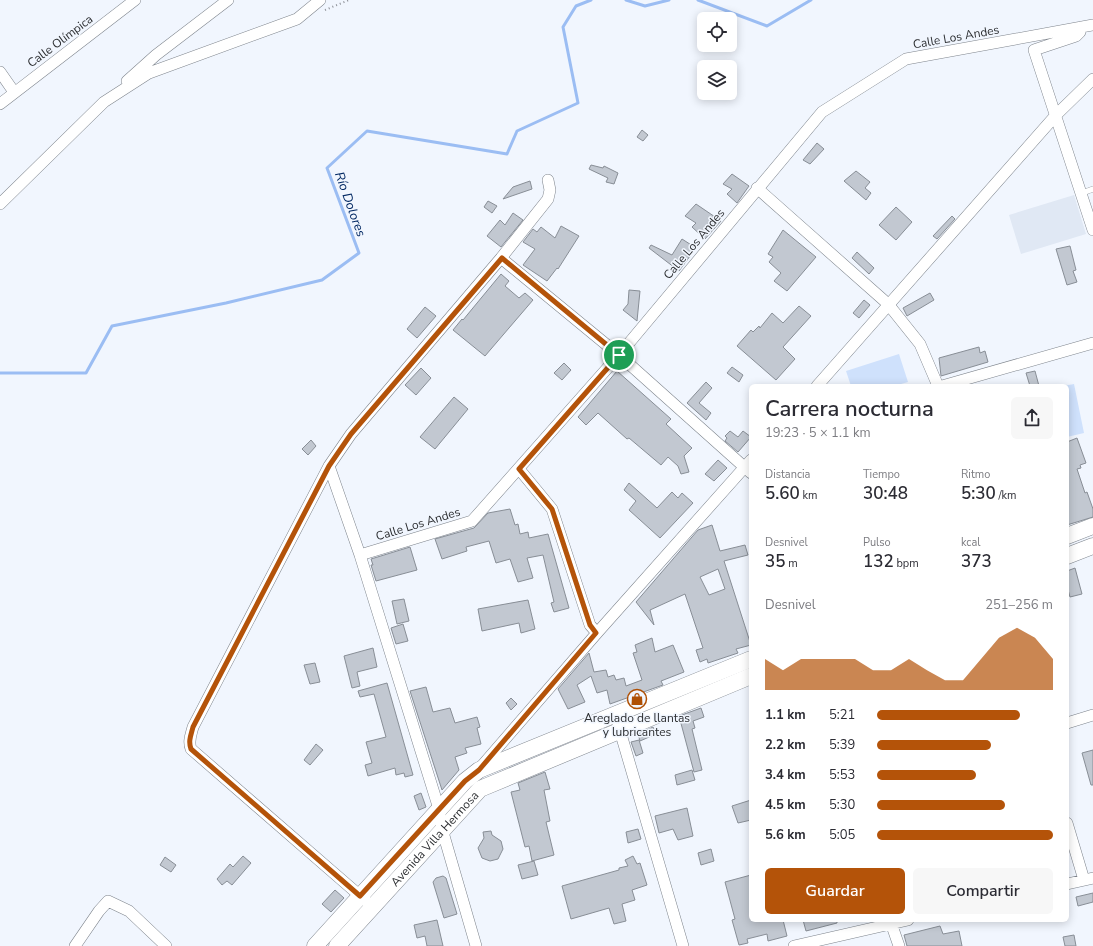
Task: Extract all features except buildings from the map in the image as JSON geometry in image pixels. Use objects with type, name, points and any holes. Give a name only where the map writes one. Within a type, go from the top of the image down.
[{"type":"street","name":"Calle Olímpica","points":[[0,104],[122,4],[135,0]]},
{"type":"street","points":[[0,204],[104,102],[156,55],[228,0]]},
{"type":"street","points":[[104,102],[149,74],[297,19],[320,0]]},
{"type":"street","name":"Calle Los Andes","points":[[360,555],[472,521],[619,355],[822,112],[906,59],[1093,24]]},
{"type":"street","points":[[1081,27],[1080,32],[1076,36],[1034,50],[1093,230]]},
{"type":"street","points":[[0,72],[14,92]]},
{"type":"street","points":[[819,384],[1056,115],[1093,80]]},
{"type":"street","points":[[366,901],[191,749],[189,743],[193,727],[329,466],[351,434],[502,258],[548,199],[550,190],[548,180]]},
{"type":"street","points":[[757,188],[888,304],[920,344],[937,384]]},
{"type":"street","points":[[479,770],[596,633],[749,467],[619,355],[502,258]]},
{"type":"street","points":[[949,384],[1093,342]]},
{"type":"street","points":[[329,466],[360,555],[439,809],[442,829],[476,946]]},
{"type":"street","points":[[519,469],[552,509],[590,625],[596,633]]},
{"type":"street","points":[[1069,535],[1093,526]]},
{"type":"street","points":[[1069,555],[1093,546]]},
{"type":"street","name":"Avenida Villa Hermosa","points":[[337,946],[366,901],[439,809],[465,781],[479,770],[749,660]]},
{"type":"street","name":"Avenida Villa Hermosa","points":[[315,946],[366,901],[442,829],[480,789],[749,677]]},
{"type":"street","points":[[616,714],[619,730],[683,946]]},
{"type":"street","points":[[1069,722],[1093,715]]},
{"type":"street","points":[[1069,828],[1089,879],[1069,884]]},
{"type":"street","points":[[75,946],[99,911],[108,901],[129,911],[166,946]]},
{"type":"street","points":[[794,946],[890,922],[899,946]]},
{"type":"lane","points":[[1082,193],[1093,190]]},
{"type":"shaded area","points":[[1074,195],[1086,234],[1021,254],[1009,215]]},
{"type":"shaded area","points":[[899,354],[908,382],[901,384],[850,384],[846,371]]},
{"type":"shaded area","points":[[1074,384],[1084,433],[1069,437],[1069,385]]},
{"type":"waterway","name":"Río Dolores","points":[[0,373],[86,373],[112,326],[226,303],[322,280],[359,253],[327,168],[367,131],[507,154],[517,131],[578,103],[563,27],[576,6],[591,0]]},
{"type":"waterway","name":"Río Dolores","points":[[626,0],[645,6],[669,0]]},
{"type":"waterway","name":"Río Dolores","points":[[698,0],[767,26],[811,0]]},
{"type":"place","name":"Areglado de llantas y lubricantes","points":[[637,699]]},
{"type":"route","points":[[502,258],[619,355],[519,469],[552,509],[590,625],[596,633],[479,770],[465,781],[360,896],[191,749],[189,743],[193,727],[329,466],[351,434],[502,258]]}]
